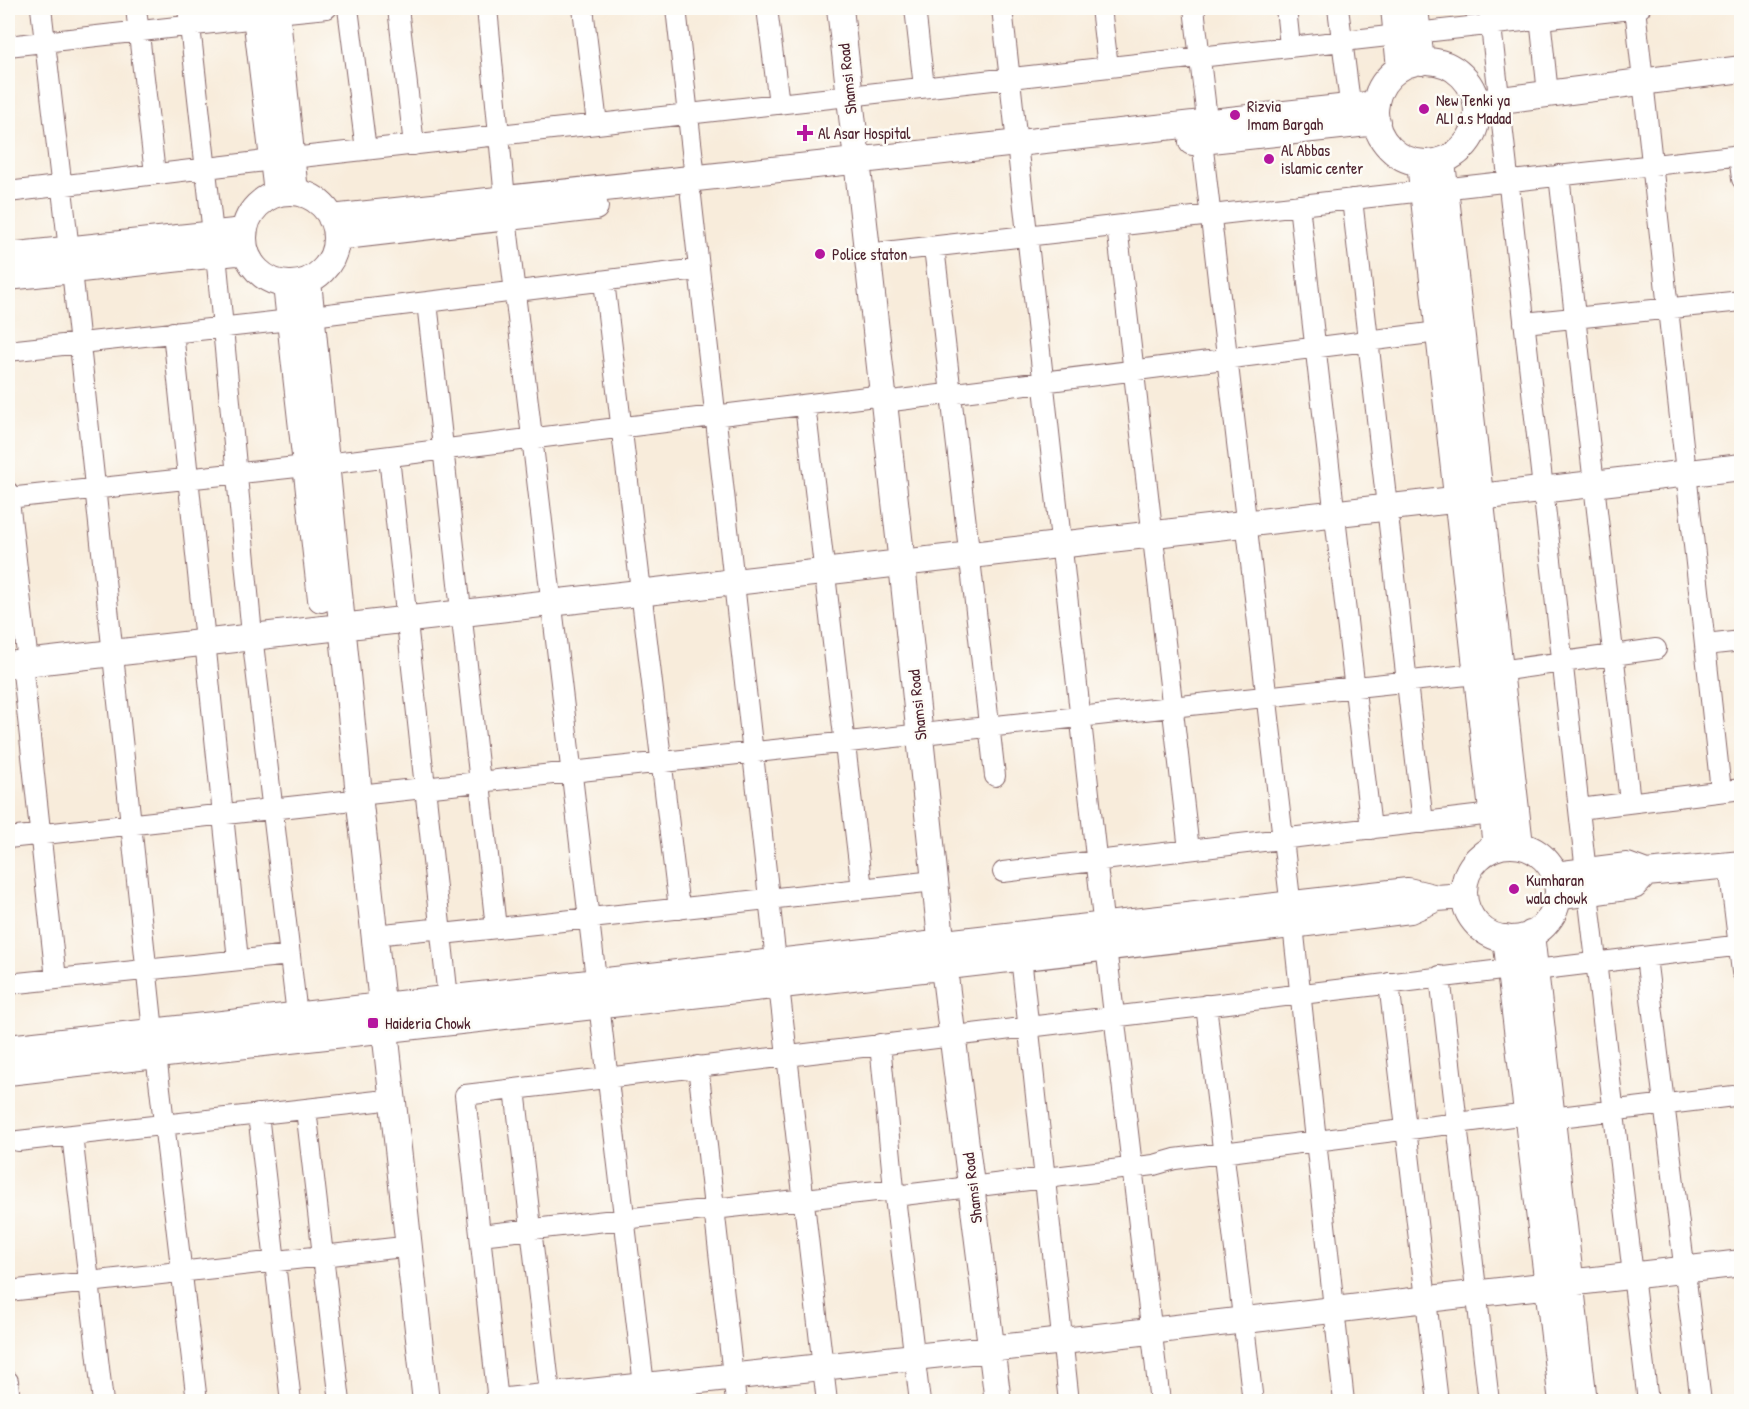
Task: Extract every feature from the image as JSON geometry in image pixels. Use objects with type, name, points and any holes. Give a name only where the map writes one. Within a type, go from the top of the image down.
[{"type":"street","points":[[41,8],[80,342],[164,1125],[197,1401]]},
{"type":"street","points":[[136,8],[155,174]]},
{"type":"street","points":[[8,46],[138,31],[189,16],[327,8]]},
{"type":"street","points":[[348,8],[366,150]]},
{"type":"street","points":[[398,8],[414,145]]},
{"type":"street","points":[[487,8],[513,292],[609,1076],[645,1394]]},
{"type":"street","points":[[583,8],[597,124]]},
{"type":"street","points":[[676,8],[688,114],[698,269],[827,1401]]},
{"type":"street","points":[[767,8],[779,104]]},
{"type":"street","name":"Shamsi Road","points":[[840,8],[944,968],[998,1401]]},
{"type":"street","points":[[915,8],[924,87]]},
{"type":"street","points":[[1002,8],[1105,936],[1160,1401]]},
{"type":"street","points":[[1101,8],[1108,67]]},
{"type":"street","points":[[1194,8],[1200,57],[1211,215],[1344,1401]]},
{"type":"street","points":[[1286,8],[1290,46]]},
{"type":"street","points":[[1338,8],[1342,41],[1364,114],[1395,153],[1409,161],[1431,162],[1457,154],[1468,142],[1488,102]]},
{"type":"street","points":[[1394,8],[1410,25],[1410,65]]},
{"type":"street","points":[[1635,8],[1721,791]]},
{"type":"street","points":[[8,192],[282,159],[1342,41],[1410,25],[1490,16],[1640,8]]},
{"type":"street","points":[[266,11],[286,192]]},
{"type":"street","points":[[1539,13],[1548,94]]},
{"type":"street","points":[[189,16],[215,244],[252,635],[297,1015]]},
{"type":"street","points":[[1490,16],[1488,102],[1508,181],[1648,1401]]},
{"type":"street","points":[[334,227],[1019,151],[1206,134],[1364,114],[1387,79],[1410,65],[1434,61],[1450,67],[1488,102]]},
{"type":"street","points":[[1488,102],[1742,69]]},
{"type":"street","points":[[867,254],[1740,155],[1742,179]]},
{"type":"street","points":[[1431,162],[1508,846]]},
{"type":"street","points":[[1559,176],[1630,802]]},
{"type":"street","points":[[1434,190],[1438,332],[1468,498]]},
{"type":"street","points":[[286,192],[319,202],[334,227],[334,252],[327,266],[297,283],[271,281],[258,272],[244,241],[254,207],[286,192]]},
{"type":"street","points":[[1352,199],[1423,822]]},
{"type":"street","points":[[1299,205],[1371,829]]},
{"type":"street","points":[[1117,226],[1189,850]]},
{"type":"street","points":[[8,277],[70,260],[244,241]]},
{"type":"street","points":[[934,247],[995,776]]},
{"type":"street","points":[[8,256],[70,260]]},
{"type":"street","points":[[8,351],[301,318],[698,269]]},
{"type":"street","points":[[604,281],[679,909]]},
{"type":"street","points":[[297,283],[375,1018],[426,1401]]},
{"type":"street","points":[[1524,323],[1742,301]]},
{"type":"street","points":[[427,302],[496,928]]},
{"type":"street","points":[[173,332],[238,960]]},
{"type":"street","points":[[8,498],[389,457],[805,405],[951,393],[1438,332]]},
{"type":"street","points":[[805,405],[862,889]]},
{"type":"street","points":[[389,457],[448,998]]},
{"type":"street","points":[[19,663],[407,617],[970,557],[1742,467]]},
{"type":"street","points":[[8,492],[19,663],[56,979]]},
{"type":"street","points":[[1705,645],[1742,641]]},
{"type":"street","points":[[8,838],[272,809],[426,787],[1488,672],[1656,649]]},
{"type":"street","points":[[1488,672],[1492,814],[1508,846]]},
{"type":"street","points":[[1579,809],[1742,789]]},
{"type":"street","points":[[351,798],[374,935],[377,1101],[411,1401]]},
{"type":"street","points":[[1003,872],[1492,814]]},
{"type":"street","points":[[1508,846],[1541,856],[1556,886],[1554,909],[1545,924],[1531,934],[1506,938],[1482,929],[1473,920],[1464,896],[1466,880],[1472,866],[1482,854],[1508,846]]},
{"type":"street","points":[[1556,886],[1587,882],[1627,866],[1647,873],[1735,865],[1742,972]]},
{"type":"street","points":[[374,935],[433,929],[442,934],[935,881]]},
{"type":"street","points":[[778,974],[942,943],[1105,936],[1291,915],[1410,910],[1437,898],[1464,896]]},
{"type":"street","points":[[1522,970],[1531,934]]},
{"type":"street","points":[[8,1048],[155,1043],[778,974],[944,968],[1021,957],[1105,936]]},
{"type":"street","points":[[1506,938],[1522,970],[1559,1285],[1562,1401]]},
{"type":"street","points":[[1740,946],[1597,963],[1440,976],[465,1095],[498,1401],[645,1394],[733,1376],[1334,1311],[1742,1263]]},
{"type":"street","points":[[8,984],[290,955]]},
{"type":"street","points":[[1021,957],[1069,1401]]},
{"type":"street","points":[[1646,957],[1701,1401]]},
{"type":"street","points":[[1440,976],[1489,1401]]},
{"type":"street","points":[[1389,983],[1438,1401]]},
{"type":"street","points":[[8,1072],[297,1015],[375,1018],[448,998],[599,993]]},
{"type":"street","points":[[1206,1005],[1253,1401]]},
{"type":"street","points":[[880,1044],[894,1193],[920,1401]]},
{"type":"street","points":[[698,1066],[736,1401]]},
{"type":"street","points":[[515,1089],[550,1399]]},
{"type":"street","points":[[480,1235],[714,1209],[1045,1178],[1134,1167],[1223,1152],[1456,1123],[1614,1110],[1742,1095]]},
{"type":"street","points":[[18,1141],[377,1101]]},
{"type":"street","points":[[306,1108],[340,1401]]},
{"type":"street","points":[[258,1114],[291,1401]]},
{"type":"street","points":[[72,1135],[103,1401]]},
{"type":"street","points":[[8,1291],[394,1248]]},
{"type":"street","points":[[1559,1285],[1584,1401]]},
{"type":"street","points":[[8,1381],[10,1401]]},
{"type":"place","name":"New Tenki ya ALI a.s Madad","points":[[1424,109]]},
{"type":"place","name":"Rizvia Imam Bargah","points":[[1235,115]]},
{"type":"place","name":"Al Asar Hospital","points":[[805,133]]},
{"type":"place","name":"Al Abbas islamic center","points":[[1269,159]]},
{"type":"place","name":"Police staton","points":[[820,254]]},
{"type":"place","name":"Kumharan wala chowk","points":[[1514,889]]},
{"type":"place","name":"Haideria Chowk","points":[[373,1023]]}]
